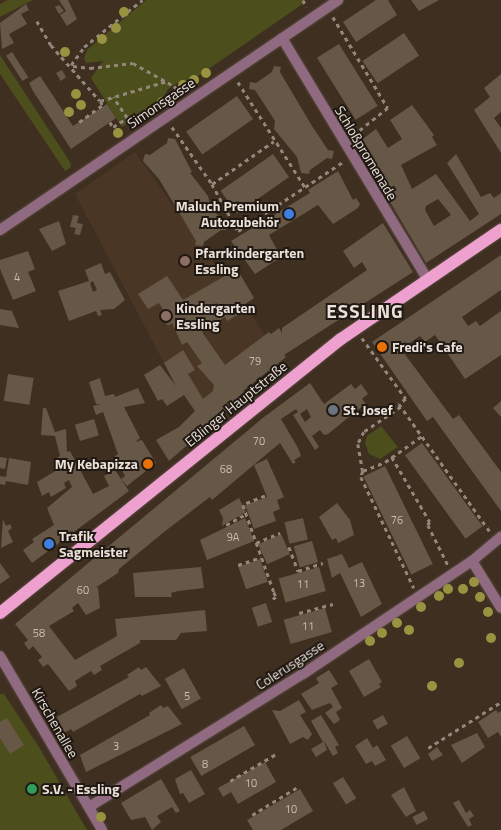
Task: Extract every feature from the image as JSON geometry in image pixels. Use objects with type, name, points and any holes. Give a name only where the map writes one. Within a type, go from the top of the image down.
[{"type":"main road","name":"Eßlinger Hauptstraße","points":[[0,613],[341,339],[501,230]]},
{"type":"street","name":"Simonsgasse","points":[[0,230],[338,0]]},
{"type":"street","name":"Schloßpromenade","points":[[282,38],[428,280]]},
{"type":"street","name":"Colerusgasse","points":[[89,808],[285,685],[472,560],[497,536]]},
{"type":"street","points":[[472,560],[501,608]]},
{"type":"street","name":"Kirschenallee","points":[[0,656],[102,830]]},
{"type":"path","points":[[72,65],[84,47],[142,0]]},
{"type":"path","points":[[332,16],[388,108],[350,138]]},
{"type":"path","points":[[37,21],[51,45],[72,65],[102,105],[79,122]]},
{"type":"path","points":[[72,65],[90,68],[133,63],[167,81],[189,101]]},
{"type":"path","points":[[232,72],[262,116],[274,141],[304,187]]},
{"type":"path","points":[[100,101],[167,81]]},
{"type":"path","points":[[110,122],[113,127],[127,118],[113,96]]},
{"type":"path","points":[[166,117],[212,184],[238,231],[348,159]]},
{"type":"path","points":[[212,184],[274,141]]},
{"type":"path","points":[[366,343],[406,400],[399,404],[401,407],[497,536]]},
{"type":"path","points":[[401,407],[364,432],[358,444],[363,471],[361,477],[415,590]]},
{"type":"path","points":[[363,471],[392,458],[422,436]]},
{"type":"path","points":[[392,458],[430,522],[428,525],[450,568]]},
{"type":"path","points":[[265,496],[243,505],[276,598],[270,602]]},
{"type":"path","points":[[226,525],[246,514]]},
{"type":"path","points":[[256,543],[280,533]]},
{"type":"path","points":[[289,547],[298,571],[323,563]]},
{"type":"path","points":[[238,565],[261,556]]},
{"type":"path","points":[[299,613],[333,604]]},
{"type":"path","points":[[428,748],[501,702]]},
{"type":"path","points":[[230,781],[276,754]]},
{"type":"path","points":[[252,815],[296,788]]},
{"type":"shaded area","points":[[8,0],[33,0],[0,17],[0,4]]},
{"type":"shaded area","points":[[146,0],[303,0],[304,3],[194,79],[179,82],[168,89],[161,102],[122,127],[91,78],[103,61],[86,63],[84,58],[87,50]]},
{"type":"shaded area","points":[[0,55],[70,162],[71,167],[65,171],[0,74]]},
{"type":"shaded area","points":[[135,152],[265,335],[269,332],[286,357],[243,390],[246,394],[206,428],[164,363],[75,194]]},
{"type":"shaded area","points":[[381,426],[398,447],[380,459],[369,454],[365,443],[367,436]]},
{"type":"shaded area","name":"S.V. - Essling","points":[[0,694],[4,694],[39,747],[87,830],[0,830]]},
{"type":"building","points":[[59,0],[68,0],[77,19],[67,26],[60,15],[66,11]]},
{"type":"building","points":[[376,0],[388,0],[397,15],[356,42],[343,22]]},
{"type":"building","points":[[411,0],[439,0],[419,11]]},
{"type":"building","points":[[26,4],[29,10],[21,14],[27,24],[9,34],[14,43],[2,49],[0,23]]},
{"type":"building","points":[[59,5],[64,11],[59,14],[55,7]]},
{"type":"building","points":[[404,33],[419,55],[378,83],[363,61]]},
{"type":"building","points":[[339,44],[378,106],[356,120],[317,58]]},
{"type":"building","points":[[12,52],[28,77],[22,81],[6,56]]},
{"type":"building","points":[[274,66],[281,67],[280,72],[312,126],[328,150],[334,151],[332,159],[327,158],[310,170],[309,174],[301,173],[297,157],[274,129],[275,121],[255,90],[249,89],[250,82],[256,83],[272,72]]},
{"type":"building","points":[[62,70],[66,77],[61,81],[56,73]]},
{"type":"building","points":[[501,74],[501,112],[494,118],[501,128],[501,153],[474,110],[490,97],[484,88]]},
{"type":"building","points":[[40,76],[73,126],[107,104],[116,118],[71,149],[29,83]]},
{"type":"building","points":[[237,96],[253,119],[202,154],[186,132]]},
{"type":"building","points":[[412,105],[434,135],[432,137],[437,145],[401,165],[412,189],[436,174],[470,221],[479,214],[447,163],[456,154],[481,197],[490,193],[494,198],[501,193],[501,214],[426,263],[356,144],[376,129],[388,148],[402,139],[390,120]],"holes":[[[438,199],[451,215],[434,226],[425,210],[426,206]]]},
{"type":"building","points":[[168,138],[175,139],[192,172],[190,173],[208,196],[211,209],[227,223],[226,230],[221,230],[204,242],[203,246],[195,245],[196,241],[159,179],[143,161],[145,154],[150,155],[167,143]]},
{"type":"building","points":[[273,154],[289,177],[237,214],[221,191]]},
{"type":"building","points":[[338,171],[353,200],[356,198],[360,204],[358,208],[333,224],[318,205],[269,235],[281,257],[255,274],[231,241],[310,193],[308,190]]},
{"type":"building","points":[[73,215],[79,216],[77,223],[83,224],[80,235],[74,234],[76,228],[70,227]]},
{"type":"building","points":[[59,221],[66,244],[52,251],[39,229]]},
{"type":"building","points":[[383,223],[413,272],[284,355],[286,357],[243,391],[246,394],[169,461],[156,440],[179,427],[195,411],[184,395],[167,406],[162,399],[158,401],[144,375],[160,365],[176,386],[164,363],[183,350],[195,370],[188,374],[203,399],[213,391],[214,385],[197,366],[202,363],[187,342],[182,345],[172,323],[168,326],[160,314],[164,311],[159,303],[148,309],[138,294],[167,276],[183,300],[237,269],[254,298],[236,310],[239,314],[227,321],[225,317],[202,332],[225,365],[269,332],[271,334],[279,328],[282,333],[282,328],[367,270],[362,262],[354,268],[343,251]]},
{"type":"building","points":[[28,251],[35,269],[28,272],[36,291],[13,300],[0,269],[0,260]]},
{"type":"building","points":[[501,255],[501,290],[462,317],[468,326],[476,321],[480,326],[501,311],[501,355],[465,379],[435,335],[425,342],[420,336],[401,349],[453,419],[459,415],[501,472],[501,511],[433,417],[427,421],[372,342]]},
{"type":"building","points":[[101,263],[105,274],[110,272],[125,300],[114,309],[100,310],[102,315],[98,316],[96,311],[69,321],[58,291],[89,281],[85,270]],"holes":[[[93,281],[97,290],[93,292],[90,283]]]},
{"type":"building","points":[[0,309],[12,311],[19,328],[0,325]]},
{"type":"building","points":[[8,374],[34,378],[29,405],[4,401]]},
{"type":"building","points":[[100,378],[105,396],[114,394],[115,397],[138,388],[145,403],[124,407],[140,438],[135,442],[142,440],[156,463],[127,486],[121,479],[125,476],[115,456],[118,454],[103,412],[96,415],[93,406],[101,404],[96,404],[89,382]]},
{"type":"building","points":[[310,383],[324,404],[351,384],[355,389],[361,384],[368,394],[362,399],[366,404],[356,411],[359,415],[355,412],[328,434],[324,435],[320,430],[312,436],[319,447],[315,450],[293,415],[298,412],[296,409],[281,419],[301,456],[294,460],[296,462],[293,464],[280,443],[212,500],[210,497],[119,569],[118,573],[95,588],[98,587],[100,608],[86,615],[78,603],[72,608],[74,611],[49,626],[75,660],[117,636],[115,619],[205,610],[207,631],[181,633],[176,640],[140,640],[140,643],[100,666],[102,670],[94,675],[91,671],[75,681],[77,686],[69,691],[48,664],[43,667],[38,660],[42,657],[33,646],[29,650],[24,643],[28,640],[15,624],[264,417]],"holes":[[[307,409],[311,417],[305,422],[300,414]]]},
{"type":"building","points":[[501,401],[501,417],[493,408]]},
{"type":"building","points":[[43,408],[46,408],[55,432],[66,429],[67,452],[70,451],[93,494],[109,486],[104,476],[115,470],[129,491],[32,563],[23,550],[34,542],[32,539],[54,525],[47,508],[72,487],[69,480],[64,483],[66,488],[51,497],[49,492],[42,496],[37,482],[62,467],[57,458],[60,456],[55,436],[41,435]]},
{"type":"building","points":[[94,419],[99,435],[80,441],[75,425]]},
{"type":"building","points":[[422,443],[483,526],[466,539],[405,455]]},
{"type":"building","points":[[0,457],[7,458],[5,469],[0,468]]},
{"type":"building","points":[[9,458],[31,462],[28,485],[6,481],[5,485],[0,484],[0,476],[6,477]]},
{"type":"building","points":[[267,459],[284,497],[277,500],[280,509],[273,512],[276,521],[254,529],[245,505],[267,497],[254,465]]},
{"type":"building","points":[[385,466],[433,564],[411,574],[363,477]]},
{"type":"building","points":[[239,498],[246,512],[222,526],[223,518],[219,510]]},
{"type":"building","points":[[337,503],[350,520],[354,535],[338,543],[336,538],[332,540],[319,517]]},
{"type":"building","points":[[245,518],[254,541],[207,560],[200,540]]},
{"type":"building","points":[[303,518],[308,539],[289,544],[284,522]]},
{"type":"building","points":[[3,519],[6,526],[10,524],[12,528],[8,531],[13,542],[1,548]]},
{"type":"building","points":[[281,534],[290,554],[267,564],[258,544]]},
{"type":"building","points":[[312,541],[318,562],[300,567],[294,546]]},
{"type":"building","points":[[342,554],[349,568],[362,562],[382,604],[361,617],[340,573],[332,578],[327,559]]},
{"type":"building","points":[[260,559],[268,582],[246,589],[238,566]]},
{"type":"building","points":[[0,563],[10,577],[0,584]]},
{"type":"building","points":[[201,567],[204,588],[178,591],[171,593],[172,597],[135,597],[133,573]]},
{"type":"building","points":[[319,567],[326,591],[286,603],[279,579]]},
{"type":"building","points":[[266,603],[272,622],[258,627],[252,608]]},
{"type":"building","points":[[325,608],[332,632],[291,644],[284,620]]},
{"type":"building","points":[[369,659],[382,682],[379,684],[371,673],[381,687],[364,697],[349,671]]},
{"type":"building","points":[[139,667],[141,670],[146,667],[161,686],[142,696],[140,694],[73,732],[71,729],[64,733],[57,717],[129,677],[127,675]]},
{"type":"building","points":[[184,668],[201,699],[182,709],[165,679]]},
{"type":"building","points":[[329,670],[338,684],[331,688],[342,708],[336,712],[340,720],[334,724],[325,713],[333,707],[330,703],[312,710],[301,694],[319,683],[316,678]]},
{"type":"building","points":[[299,700],[306,712],[300,715],[312,734],[308,740],[303,737],[290,744],[272,710],[280,711]]},
{"type":"building","points":[[161,705],[163,708],[168,706],[182,724],[86,772],[80,755],[150,715],[149,713]]},
{"type":"building","points":[[496,710],[498,713],[501,711],[501,737],[498,732],[488,738],[478,722]]},
{"type":"building","points":[[321,715],[339,745],[335,747],[338,753],[333,756],[324,741],[327,750],[316,757],[311,749],[323,742],[311,721]]},
{"type":"building","points":[[383,715],[388,724],[377,730],[373,721]]},
{"type":"building","points":[[7,718],[24,745],[10,754],[0,738],[0,722]]},
{"type":"building","points":[[244,726],[255,745],[201,776],[190,757]]},
{"type":"building","points":[[477,733],[485,747],[462,763],[451,745]]},
{"type":"building","points":[[407,736],[420,758],[404,768],[391,746]]},
{"type":"building","points":[[367,738],[373,748],[377,745],[386,760],[375,766],[372,761],[366,764],[355,746]]},
{"type":"building","points":[[437,747],[443,755],[432,761],[428,754]]},
{"type":"building","points":[[265,762],[276,782],[238,804],[231,792],[223,797],[218,788]]},
{"type":"building","points":[[191,770],[205,794],[189,803],[183,793],[180,794],[175,779]]},
{"type":"building","points":[[343,777],[356,798],[346,805],[333,783]]},
{"type":"building","points":[[161,779],[180,811],[176,813],[172,807],[157,816],[161,822],[152,830],[145,817],[131,820],[121,803]]},
{"type":"building","points":[[404,787],[416,811],[406,817],[391,795]]},
{"type":"building","points":[[300,789],[313,811],[281,830],[253,830],[247,820]]},
{"type":"building","points":[[459,800],[466,813],[470,810],[474,816],[469,819],[472,825],[468,827],[453,803]]},
{"type":"building","points":[[424,811],[428,819],[417,825],[412,817]]},
{"type":"place","name":"Maluch Premium Autozubehör","points":[[289,214]]},
{"type":"place","name":"Pfarrkindergarten Essling","points":[[185,261]]},
{"type":"place","name":"Kindergarten Essling","points":[[166,316]]},
{"type":"place","name":"Fredi's Cafe","points":[[382,347]]},
{"type":"place","name":"St. Josef","points":[[333,410]]},
{"type":"place","name":"My Kebapizza","points":[[148,464]]},
{"type":"place","name":"Trafik Sagmeister","points":[[49,544]]},
{"type":"place","name":"S.V. - Essling","points":[[32,789]]},
{"type":"district","name":"ESSLING","points":[[365,311]]}]
